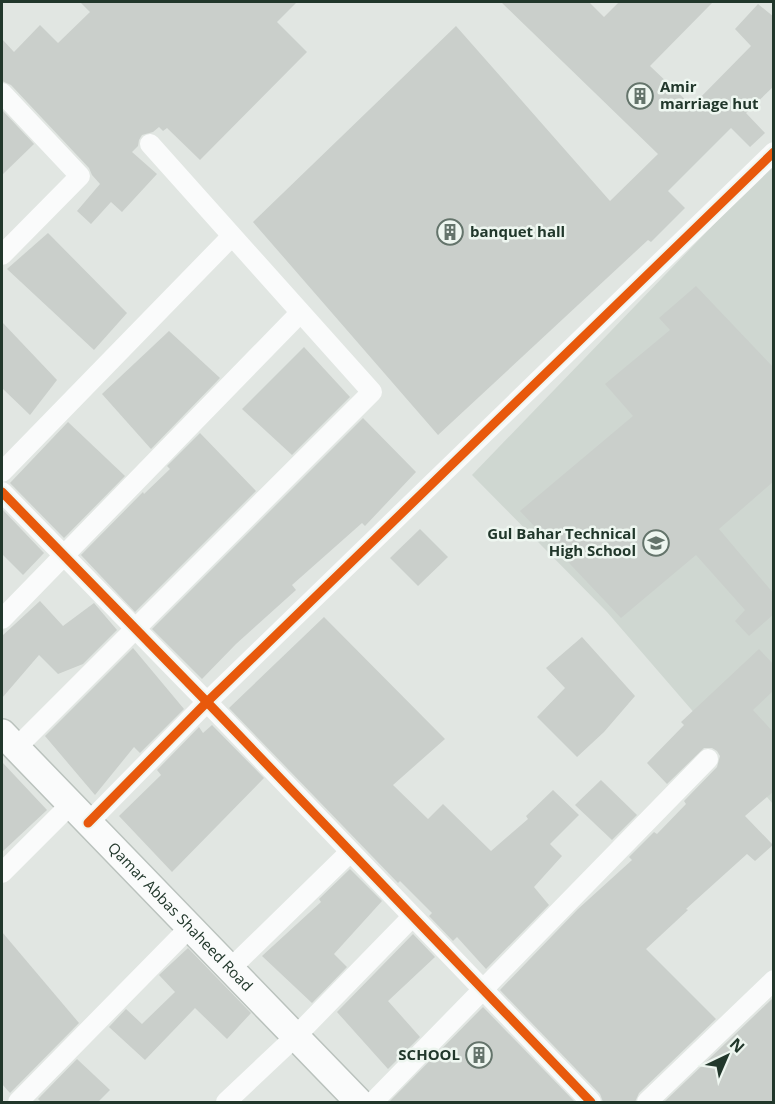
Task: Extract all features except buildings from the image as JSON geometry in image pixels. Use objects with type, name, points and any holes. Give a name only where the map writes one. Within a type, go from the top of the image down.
[{"type":"street","points":[[2,93],[80,176],[2,255]]},
{"type":"street","points":[[9,740],[134,629],[372,392],[150,144]]},
{"type":"street","points":[[2,873],[79,814],[207,702],[774,152]]},
{"type":"street","points":[[2,472],[231,237]]},
{"type":"street","points":[[2,619],[300,313]]},
{"type":"street","points":[[2,492],[591,1102]]},
{"type":"street","name":"Qamar Abbas Shaheed Road","points":[[9,740],[359,1102]]},
{"type":"street","points":[[373,1102],[484,991],[708,759]]},
{"type":"street","points":[[230,969],[350,852]]},
{"type":"street","points":[[226,1102],[296,1036],[412,917]]},
{"type":"street","points":[[18,1102],[190,927]]},
{"type":"street","points":[[647,1102],[774,980]]},
{"type":"shaded area","name":"Gul Bahar Technical High School","points":[[773,163],[773,804],[607,612],[472,475]]},
{"type":"cycle path","points":[[88,823],[207,702],[774,152]]},
{"type":"cycle path","points":[[2,492],[591,1102]]},
{"type":"place","name":"Amir marriage hut","points":[[640,96]]},
{"type":"place","name":"banquet hall","points":[[450,232]]},
{"type":"place","name":"Gul Bahar Technical High School","points":[[656,543]]},
{"type":"place","name":"SCHOOL","points":[[479,1055]]}]
